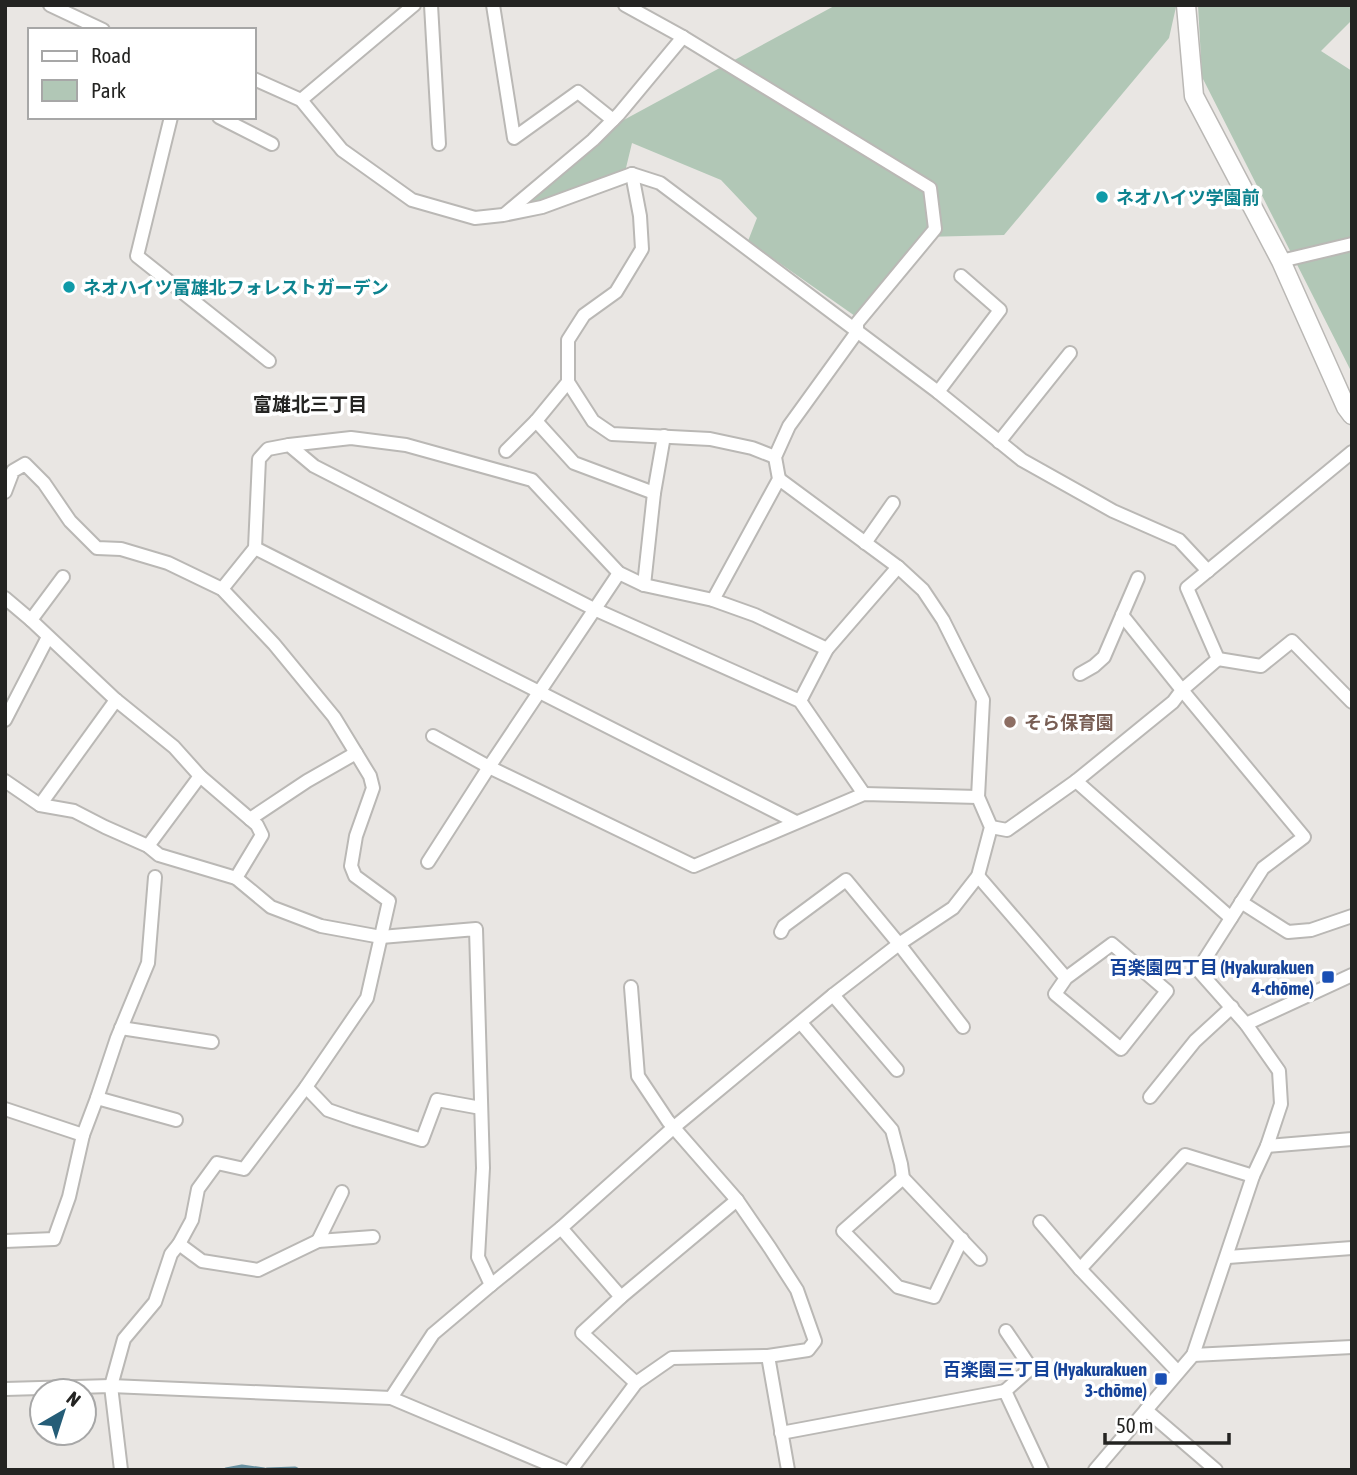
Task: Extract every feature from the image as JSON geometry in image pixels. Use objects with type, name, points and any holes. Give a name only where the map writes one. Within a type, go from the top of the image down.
[{"type":"street","points":[[301,100],[414,5]]},
{"type":"street","points":[[431,5],[439,144]]},
{"type":"street","points":[[493,5],[514,138],[578,92],[613,120]]},
{"type":"street","points":[[625,5],[683,37],[930,188],[935,229],[857,323],[857,332],[789,426],[775,457],[779,479],[713,600]]},
{"type":"street","points":[[1186,5],[1194,96],[1281,261],[1352,415]]},
{"type":"street","points":[[58,7],[99,28]]},
{"type":"street","points":[[503,215],[593,140],[683,37]]},
{"type":"street","points":[[256,80],[301,100],[342,150],[412,200],[475,218],[542,207],[632,174],[660,183],[938,392],[1022,460],[1113,511],[1179,540],[1208,571]]},
{"type":"street","points":[[171,119],[137,256],[269,361]]},
{"type":"street","points":[[223,119],[272,144]]},
{"type":"street","points":[[632,174],[640,216],[642,249],[616,292],[584,315],[568,340],[568,382],[593,421],[612,434],[710,439],[752,448],[775,457]]},
{"type":"street","points":[[1281,261],[1352,244]]},
{"type":"street","points":[[938,392],[1000,310],[961,276]]},
{"type":"street","points":[[999,442],[1070,353]]},
{"type":"street","points":[[506,451],[536,421],[568,382]]},
{"type":"street","points":[[536,421],[574,463],[654,493]]},
{"type":"street","points":[[644,584],[654,493],[664,436]]},
{"type":"street","points":[[222,589],[255,548],[258,459],[268,449],[351,438],[405,445],[532,480],[619,573],[644,584],[713,600],[755,615],[827,649]]},
{"type":"street","points":[[289,445],[314,466],[594,609],[800,701],[863,794]]},
{"type":"street","points":[[1218,659],[1187,588],[1352,452]]},
{"type":"street","points":[[5,492],[13,471],[25,464],[44,483],[69,521],[97,548],[121,549],[168,563],[222,589],[274,644],[334,717],[370,776],[373,788],[356,836],[351,866],[355,876],[389,901],[367,998],[306,1087],[244,1169],[217,1163],[198,1189],[192,1220],[171,1254],[155,1302],[124,1339],[111,1386],[121,1470]]},
{"type":"street","points":[[391,1398],[433,1334],[833,995],[899,944],[953,908],[978,876],[991,827],[978,797],[984,700],[943,620],[923,590],[898,567],[779,479]]},
{"type":"street","points":[[866,543],[893,503]]},
{"type":"street","points":[[255,548],[796,822]]},
{"type":"street","points":[[800,701],[827,649],[898,567]]},
{"type":"street","points":[[428,862],[619,573]]},
{"type":"street","points":[[31,620],[63,577]]},
{"type":"street","points":[[1080,674],[1104,657],[1138,578]]},
{"type":"street","points":[[5,598],[116,700],[174,747],[200,776],[257,825],[262,835],[236,878]]},
{"type":"street","points":[[1095,1470],[1194,1355],[1281,1104],[1279,1071],[1246,1024],[1198,970],[1263,868],[1304,837],[1122,615]]},
{"type":"street","points":[[5,720],[48,637]]},
{"type":"street","points":[[991,827],[1007,830],[1076,781],[1173,702],[1182,690],[1218,659],[1261,666],[1292,641],[1352,702]]},
{"type":"street","points":[[40,805],[116,700]]},
{"type":"street","points":[[433,736],[489,767],[694,866],[863,794],[978,797]]},
{"type":"street","points":[[250,819],[307,781],[356,753]]},
{"type":"street","points":[[148,846],[200,776]]},
{"type":"street","points":[[5,780],[40,805],[74,811],[148,846],[159,855],[236,878],[271,907],[321,926],[381,937],[476,929],[483,1168],[478,1257],[491,1285]]},
{"type":"street","points":[[1076,781],[1231,918]]},
{"type":"street","points":[[978,876],[1066,978]]},
{"type":"street","points":[[5,1241],[54,1240],[69,1197],[83,1135],[121,1028],[148,964],[155,877]]},
{"type":"street","points":[[781,932],[784,926],[846,880],[963,1027]]},
{"type":"street","points":[[1241,902],[1289,932],[1311,930],[1352,916]]},
{"type":"street","points":[[1112,944],[1167,991],[1121,1049],[1055,994],[1066,978],[1112,944]]},
{"type":"street","points":[[1246,1024],[1352,975]]},
{"type":"street","points":[[571,1470],[636,1382],[672,1359],[768,1356],[808,1350],[815,1341],[797,1290],[770,1248],[737,1200],[673,1128],[638,1076],[631,987]]},
{"type":"street","points":[[833,995],[897,1070]]},
{"type":"street","points":[[1150,1097],[1195,1041],[1231,1007]]},
{"type":"street","points":[[801,1023],[892,1130],[903,1178],[980,1259]]},
{"type":"street","points":[[121,1028],[212,1042]]},
{"type":"street","points":[[306,1087],[328,1110],[422,1140],[437,1100],[481,1108]]},
{"type":"street","points":[[97,1098],[176,1120]]},
{"type":"street","points":[[5,1109],[83,1135]]},
{"type":"street","points":[[1267,1146],[1352,1139]]},
{"type":"street","points":[[1080,1269],[1185,1154],[1254,1176]]},
{"type":"street","points":[[903,1178],[844,1231],[898,1287],[934,1297],[962,1239]]},
{"type":"street","points":[[318,1241],[342,1192]]},
{"type":"street","points":[[636,1382],[582,1333],[737,1200]]},
{"type":"street","points":[[1040,1222],[1080,1269],[1178,1372]]},
{"type":"street","points":[[561,1228],[621,1297]]},
{"type":"street","points":[[179,1244],[202,1261],[258,1270],[318,1241],[373,1237]]},
{"type":"street","points":[[1228,1257],[1352,1248]]},
{"type":"street","points":[[781,1433],[1005,1391],[1031,1368],[1006,1331]]},
{"type":"street","points":[[1194,1355],[1352,1347]]},
{"type":"street","points":[[768,1356],[788,1470]]},
{"type":"street","points":[[5,1389],[111,1386],[391,1398],[562,1470]]},
{"type":"street","points":[[1005,1391],[1042,1470]]},
{"type":"street","points":[[1146,1410],[1216,1470]]},
{"type":"green space","points":[[836,5],[1176,7],[1169,38],[1004,235],[923,237],[855,316],[748,241],[757,218],[721,180],[632,143],[625,172],[511,213],[620,122]]},
{"type":"green space","points":[[1198,5],[1352,5],[1352,20],[1321,51],[1352,71],[1352,373],[1202,77]]},
{"type":"waterway","points":[[226,1470],[242,1467],[264,1470]]},
{"type":"waterway","points":[[267,1470],[297,1470]]},
{"type":"place","name":"ネオハイツ学園前","points":[[1102,197]]},
{"type":"place","name":"ネオハイツ富雄北フォレストガーデン","points":[[69,287]]},
{"type":"place","name":"そら保育園","points":[[1010,722]]},
{"type":"place","name":"百楽園四丁目 (Hyakurakuen 4-chōme)","points":[[1328,977]]},
{"type":"place","name":"百楽園三丁目 (Hyakurakuen 3-chōme)","points":[[1161,1379]]},
{"type":"district","name":"富雄北三丁目","points":[[310,404]]}]
